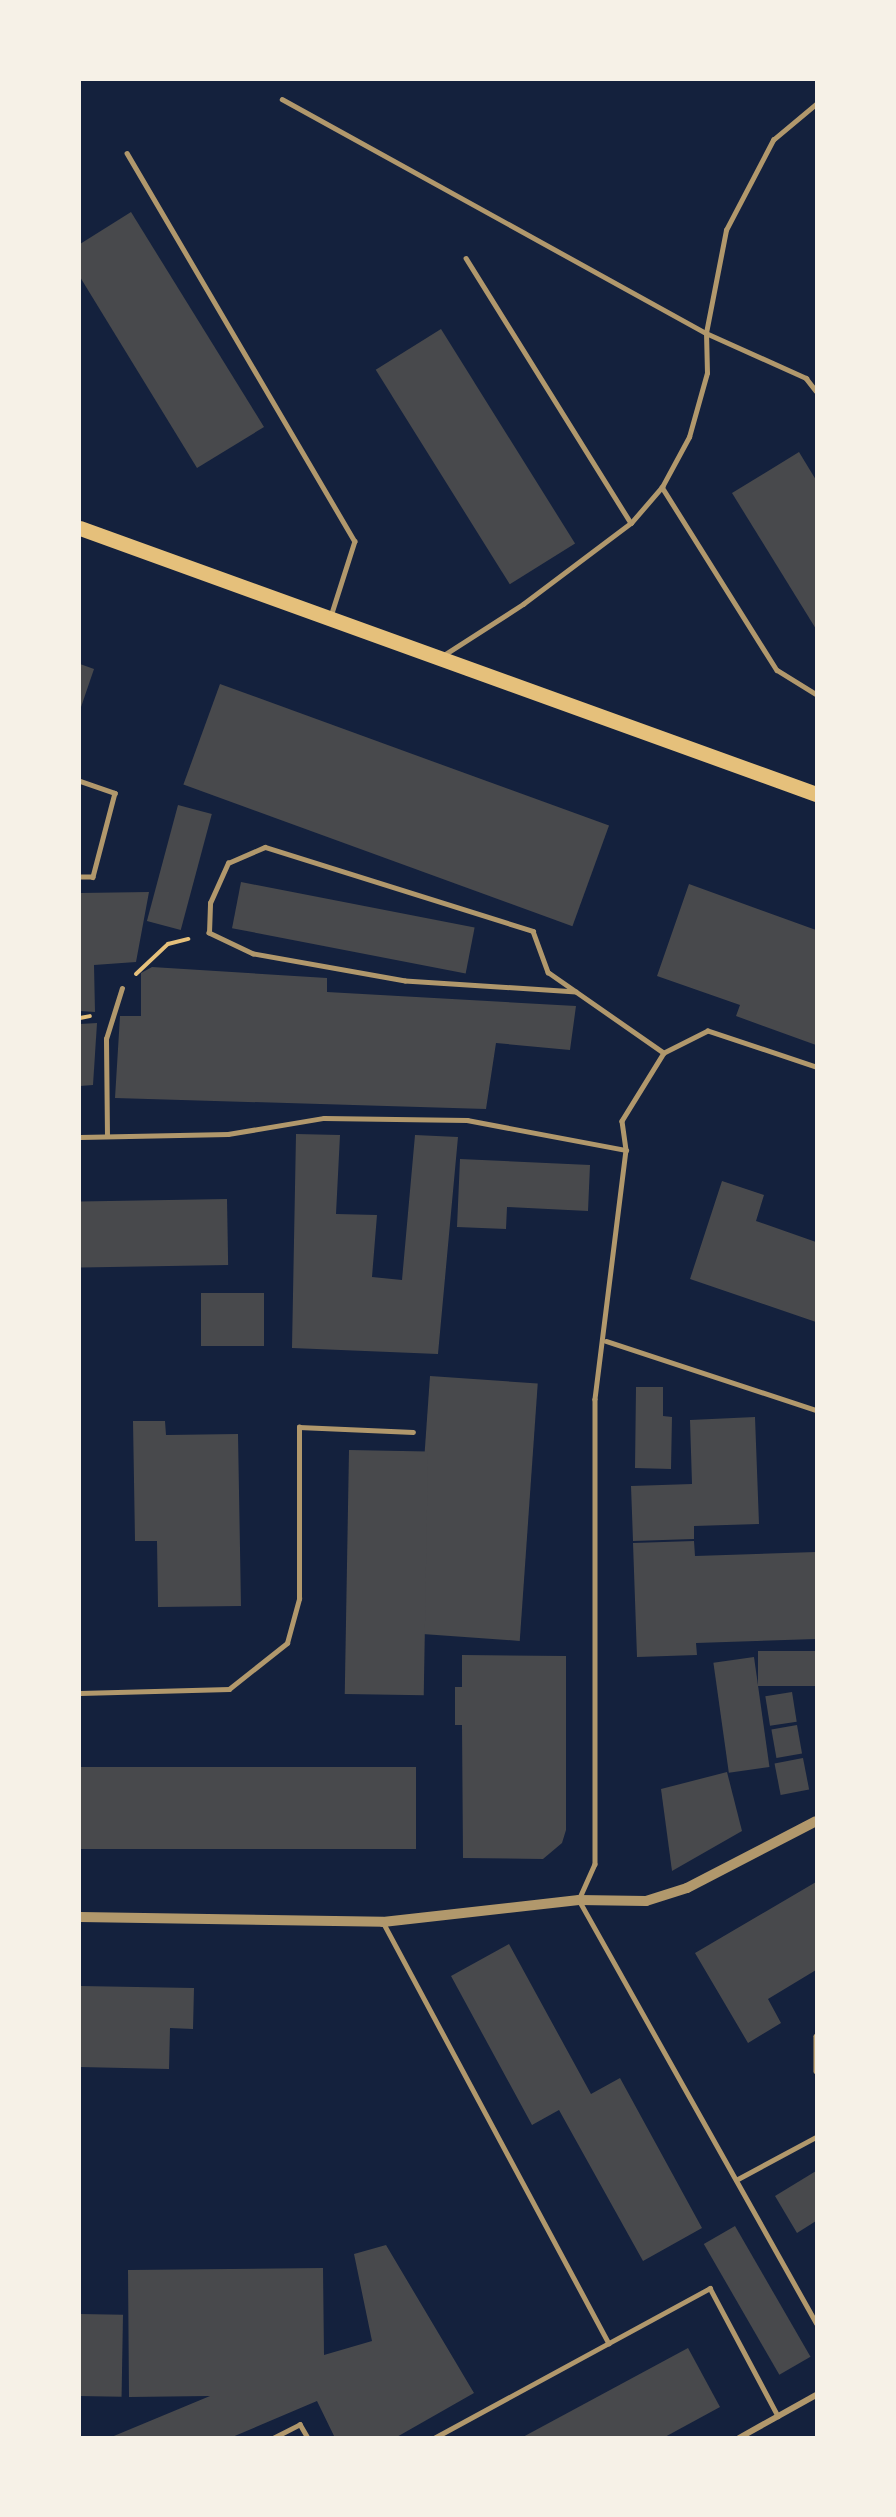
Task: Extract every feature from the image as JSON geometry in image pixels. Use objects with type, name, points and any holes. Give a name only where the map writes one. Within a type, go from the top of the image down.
[{"type":"main road","points":[[80,528],[816,794]]},
{"type":"street","points":[[80,1917],[383,1922],[579,1900],[646,1901],[687,1888],[816,1821]]},
{"type":"street","points":[[739,2438],[816,2395]]},
{"type":"lane","points":[[282,99],[706,333],[806,378],[816,391]]},
{"type":"lane","points":[[440,658],[523,604],[631,523],[663,487],[689,437],[706,374],[706,333],[726,230],[751,176],[773,140],[816,104]]},
{"type":"lane","points":[[127,153],[355,541],[331,618]]},
{"type":"lane","points":[[466,258],[631,523]]},
{"type":"lane","points":[[663,487],[777,670],[816,694]]},
{"type":"lane","points":[[80,781],[115,793],[93,877],[80,877]]},
{"type":"lane","points":[[576,992],[405,981],[253,954],[209,933],[210,903],[228,863],[266,847],[533,931],[548,972],[664,1053]]},
{"type":"lane","points":[[107,1136],[106,1039],[122,987]]},
{"type":"lane","points":[[816,1067],[708,1031],[664,1053],[622,1121],[626,1150],[606,1341],[595,1400],[595,1864],[579,1900],[816,2324]]},
{"type":"lane","points":[[80,1137],[228,1134],[324,1118],[467,1120],[626,1150]]},
{"type":"lane","points":[[606,1341],[816,1410]]},
{"type":"lane","points":[[80,1693],[229,1689],[287,1643],[299,1599],[299,1427],[413,1432]]},
{"type":"lane","points":[[383,1922],[609,2343]]},
{"type":"lane","points":[[816,2036],[816,2071]]},
{"type":"lane","points":[[736,2180],[816,2137]]},
{"type":"lane","points":[[434,2438],[710,2288],[778,2416]]},
{"type":"lane","points":[[273,2438],[300,2424],[308,2438]]},
{"type":"path","points":[[122,987],[168,944],[209,933]]},
{"type":"building","points":[[131,212],[264,427],[197,468],[80,277],[80,244]]},
{"type":"building","points":[[441,329],[575,544],[510,584],[376,370]]},
{"type":"building","points":[[799,452],[816,480],[816,629],[732,493]]},
{"type":"building","points":[[80,664],[94,669],[80,710]]},
{"type":"building","points":[[220,684],[609,826],[572,926],[183,785]]},
{"type":"building","points":[[178,805],[212,814],[181,930],[147,921]]},
{"type":"building","points":[[241,882],[475,927],[466,974],[232,928]]},
{"type":"building","points":[[689,884],[816,930],[816,1045],[736,1016],[740,1005],[657,976]]},
{"type":"building","points":[[149,892],[136,962],[94,965],[95,1012],[80,1011],[80,893]]},
{"type":"building","points":[[152,967],[327,978],[327,992],[576,1006],[570,1050],[496,1043],[486,1109],[115,1098],[120,1016],[141,1016],[141,973]]},
{"type":"building","points":[[97,1023],[93,1085],[80,1086],[80,1024]]},
{"type":"building","points":[[296,1134],[340,1135],[336,1214],[377,1215],[372,1277],[402,1280],[415,1135],[458,1137],[438,1354],[292,1348]]},
{"type":"building","points":[[460,1159],[590,1165],[588,1211],[507,1207],[506,1229],[457,1227]]},
{"type":"building","points":[[722,1181],[764,1195],[756,1221],[816,1242],[816,1322],[690,1279]]},
{"type":"building","points":[[227,1199],[228,1265],[81,1268],[80,1202]]},
{"type":"building","points":[[201,1293],[264,1293],[264,1346],[201,1346]]},
{"type":"building","points":[[430,1376],[538,1384],[520,1641],[412,1633]]},
{"type":"building","points":[[636,1387],[663,1387],[663,1416],[672,1417],[671,1469],[635,1468]]},
{"type":"building","points":[[755,1417],[759,1524],[694,1526],[694,1539],[633,1541],[631,1486],[692,1484],[690,1420]]},
{"type":"building","points":[[133,1421],[165,1421],[166,1435],[238,1434],[241,1606],[158,1607],[157,1541],[135,1541]]},
{"type":"building","points":[[349,1450],[428,1451],[424,1695],[345,1694]]},
{"type":"building","points":[[694,1541],[695,1556],[816,1552],[816,1639],[696,1643],[697,1655],[637,1657],[633,1543]]},
{"type":"building","points":[[758,1651],[816,1651],[816,1686],[758,1686]]},
{"type":"building","points":[[462,1655],[566,1656],[566,1830],[562,1843],[543,1859],[463,1858],[462,1725],[455,1725],[455,1687],[462,1687]]},
{"type":"building","points":[[754,1657],[769,1767],[729,1773],[713,1663]]},
{"type":"building","points":[[792,1692],[797,1722],[770,1726],[765,1696]]},
{"type":"building","points":[[797,1725],[802,1754],[776,1758],[771,1730]]},
{"type":"building","points":[[803,1758],[809,1789],[781,1795],[775,1764]]},
{"type":"building","points":[[80,1767],[416,1767],[416,1849],[80,1849]]},
{"type":"building","points":[[727,1772],[742,1831],[672,1871],[661,1789]]},
{"type":"building","points":[[816,1882],[816,1970],[768,1999],[781,2023],[748,2043],[695,1953]]},
{"type":"building","points":[[509,1944],[591,2094],[620,2078],[702,2228],[643,2261],[559,2110],[532,2125],[451,1976]]},
{"type":"building","points":[[80,1986],[194,1988],[193,2029],[170,2028],[169,2069],[80,2067]]},
{"type":"building","points":[[816,2171],[816,2221],[797,2233],[775,2196]]},
{"type":"building","points":[[735,2226],[810,2357],[779,2375],[704,2244]]},
{"type":"building","points":[[386,2245],[474,2393],[395,2438],[335,2438],[317,2401],[230,2438],[109,2438],[210,2396],[129,2397],[128,2270],[323,2268],[324,2355],[372,2341],[354,2254]]},
{"type":"building","points":[[80,2314],[123,2315],[122,2397],[80,2396]]},
{"type":"building","points":[[688,2348],[720,2407],[663,2438],[521,2438]]}]
